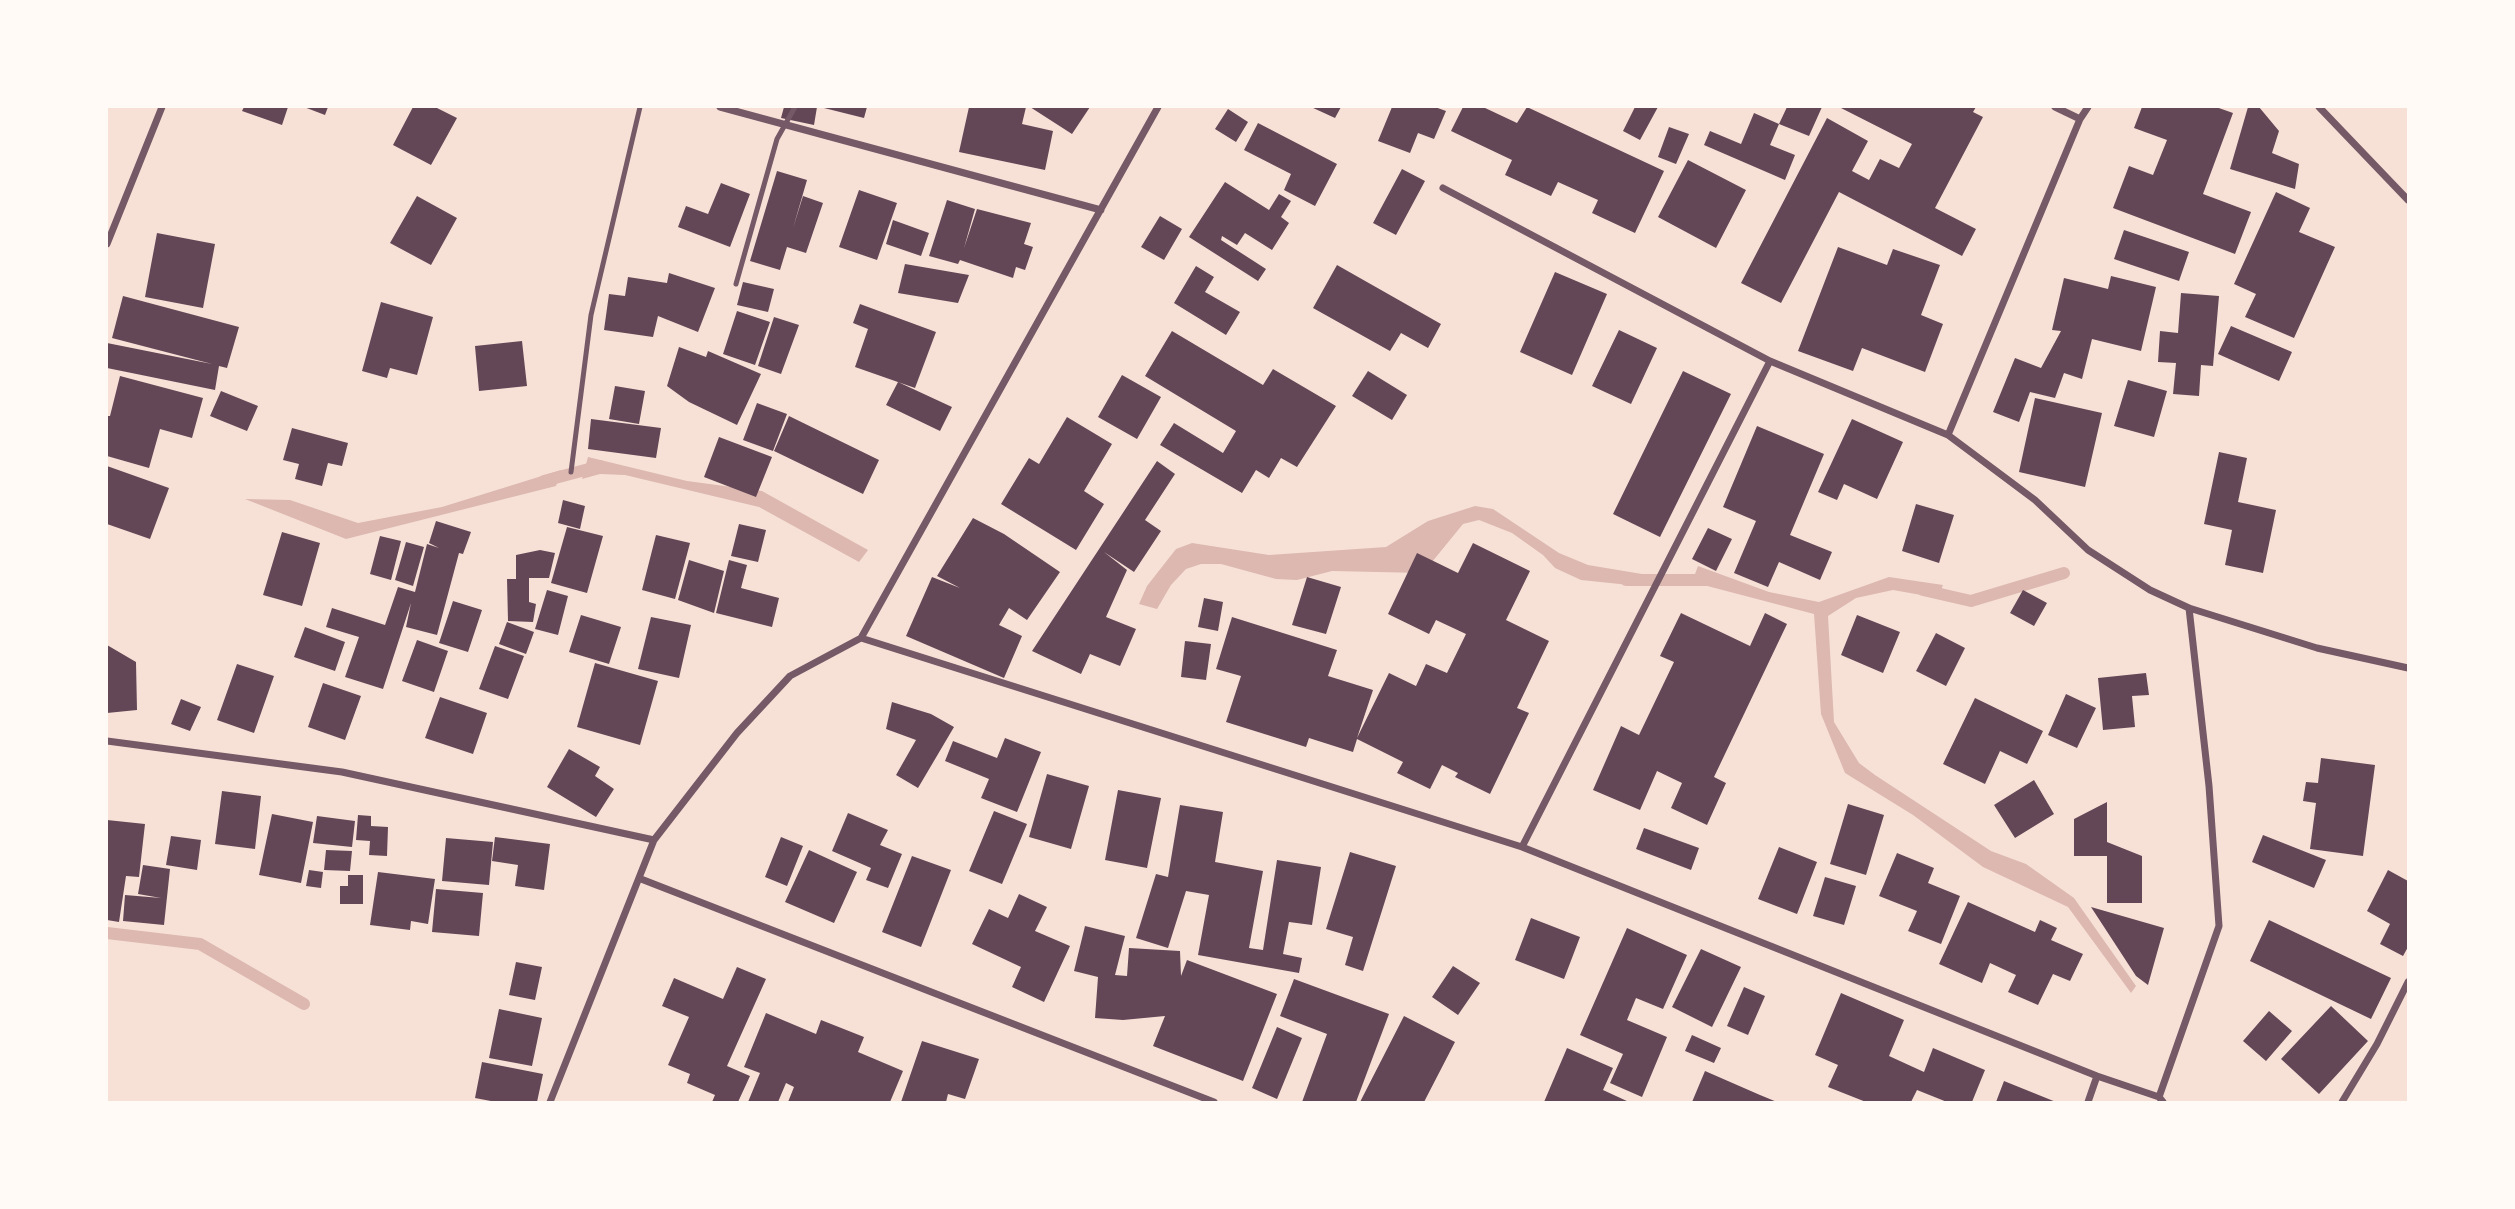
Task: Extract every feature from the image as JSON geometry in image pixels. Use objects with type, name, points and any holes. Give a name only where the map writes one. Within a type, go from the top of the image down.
[{"type":"street","points":[[107,244],[162,107]]},
{"type":"street","points":[[720,107],[1101,210]]},
{"type":"street","points":[[550,1102],[641,879],[654,840],[737,733],[790,677],[862,638],[1158,107]]},
{"type":"street","points":[[2054,107],[2080,119]]},
{"type":"street","points":[[1948,435],[2080,119],[2088,107]]},
{"type":"street","points":[[2319,107],[2408,200]]},
{"type":"street","points":[[1443,188],[1770,361],[1948,435],[2035,500],[2088,550],[2150,590],[2189,608],[2317,648],[2408,668]]},
{"type":"street","points":[[1522,847],[1770,361]]},
{"type":"street","points":[[862,638],[1522,847],[2161,1100],[2219,926],[2209,786],[2189,608]]},
{"type":"street","points":[[107,741],[342,772],[654,840]]},
{"type":"street","points":[[641,879],[1214,1102]]},
{"type":"street","points":[[2342,1102],[2377,1044],[2408,982]]},
{"type":"street","points":[[2088,1102],[2097,1076]]},
{"type":"lane","points":[[571,472],[591,315],[640,107]]},
{"type":"lane","points":[[736,284],[783,124],[795,107]]},
{"type":"shaded area","points":[[588,457],[687,481],[762,491],[868,550],[859,562],[759,507],[625,475],[600,474],[582,479]]},
{"type":"shaded area","points":[[561,470],[556,486],[346,539],[245,499],[290,500],[358,523],[442,507]]},
{"type":"shaded area","points":[[1475,506],[1493,509],[1559,553],[1588,565],[1642,574],[1639,586],[1581,580],[1555,568],[1543,555],[1512,533],[1479,520],[1463,524],[1423,573],[1332,571],[1297,580],[1276,579],[1221,564],[1201,564],[1186,569],[1171,585],[1157,609],[1139,604],[1147,586],[1176,549],[1192,543],[1269,555],[1386,547],[1428,521]]},
{"type":"shaded area","points":[[1698,566],[1769,592],[1819,602],[1889,577],[1943,585],[1938,598],[1893,590],[1856,598],[1828,616],[1834,722],[1859,763],[1875,775],[1991,851],[2026,864],[2074,898],[2136,986],[2131,993],[2068,907],[1983,867],[1913,815],[1845,773],[1821,714],[1814,614],[1692,582]]},
{"type":"building","points":[[244,107],[288,107],[282,125],[242,111]]},
{"type":"building","points":[[304,107],[328,107],[325,115]]},
{"type":"building","points":[[413,107],[435,107],[457,118],[431,165],[393,145]]},
{"type":"building","points":[[784,107],[817,107],[814,125],[781,118]]},
{"type":"building","points":[[820,107],[867,107],[864,118]]},
{"type":"building","points":[[969,107],[1026,107],[1022,124],[1053,131],[1045,170],[959,152]]},
{"type":"building","points":[[1030,107],[1090,107],[1072,134]]},
{"type":"building","points":[[1311,107],[1341,107],[1335,118]]},
{"type":"building","points":[[1392,107],[1435,107],[1446,111],[1434,139],[1418,133],[1410,153],[1378,141]]},
{"type":"building","points":[[1463,107],[1483,107],[1517,123],[1527,107],[1664,171],[1635,233],[1592,213],[1598,200],[1558,182],[1551,196],[1505,175],[1512,160],[1451,131]]},
{"type":"building","points":[[1635,107],[1658,107],[1640,140],[1623,131]]},
{"type":"building","points":[[1787,107],[1822,107],[1809,136],[1779,124]]},
{"type":"building","points":[[1839,107],[1976,107],[1973,112],[1983,117],[1935,208],[1976,229],[1962,256],[1839,192],[1781,303],[1741,283],[1827,118],[1868,141],[1852,171],[1869,180],[1880,159],[1899,168],[1912,144]]},
{"type":"building","points":[[2142,107],[2216,107],[2233,113],[2203,194],[2251,212],[2235,254],[2113,208],[2129,166],[2153,175],[2167,140],[2134,128]]},
{"type":"building","points":[[2248,107],[2259,107],[2279,131],[2272,153],[2299,164],[2295,189],[2230,169]]},
{"type":"building","points":[[1228,109],[1248,122],[1236,142],[1215,129]]},
{"type":"building","points":[[1754,113],[1779,124],[1770,145],[1795,155],[1785,180],[1704,145],[1710,131],[1741,144]]},
{"type":"building","points":[[1258,123],[1337,164],[1315,206],[1284,190],[1291,174],[1244,150]]},
{"type":"building","points":[[1669,127],[1689,134],[1676,164],[1658,157]]},
{"type":"building","points":[[1688,160],[1746,190],[1716,248],[1658,217]]},
{"type":"building","points":[[1402,169],[1425,181],[1396,235],[1373,223]]},
{"type":"building","points":[[777,171],[807,180],[793,228],[803,196],[823,203],[806,253],[787,247],[780,270],[750,261]]},
{"type":"building","points":[[1225,182],[1269,210],[1279,194],[1291,201],[1281,217],[1289,223],[1272,250],[1245,233],[1237,245],[1222,236],[1221,240],[1266,269],[1258,281],[1189,237]]},
{"type":"building","points":[[721,183],[750,194],[730,247],[678,227],[686,206],[708,214]]},
{"type":"building","points":[[859,190],[897,203],[877,260],[839,247]]},
{"type":"building","points":[[2276,192],[2310,208],[2299,232],[2335,247],[2294,338],[2245,317],[2256,294],[2234,284]]},
{"type":"building","points":[[417,196],[457,218],[431,265],[390,243]]},
{"type":"building","points":[[947,200],[975,209],[964,248],[977,209],[1031,223],[1024,244],[1033,247],[1025,270],[1016,267],[1013,278],[960,260],[958,264],[929,256]]},
{"type":"building","points":[[1160,216],[1182,229],[1164,260],[1141,247]]},
{"type":"building","points":[[893,220],[929,233],[921,256],[886,244]]},
{"type":"building","points":[[2124,230],[2189,252],[2179,281],[2114,259]]},
{"type":"building","points":[[157,233],[215,244],[203,308],[145,297]]},
{"type":"building","points":[[1838,247],[1887,265],[1893,249],[1940,265],[1921,315],[1943,324],[1925,372],[1862,348],[1853,371],[1798,351]]},
{"type":"building","points":[[905,264],[969,275],[958,303],[898,293]]},
{"type":"building","points":[[1337,265],[1441,324],[1428,348],[1401,333],[1390,351],[1313,308]]},
{"type":"building","points":[[1196,266],[1214,277],[1205,292],[1240,312],[1226,335],[1174,303]]},
{"type":"building","points":[[1555,272],[1607,294],[1572,375],[1520,352]]},
{"type":"building","points":[[669,273],[715,288],[698,332],[658,316],[653,337],[604,330],[609,294],[625,296],[628,277],[667,283]]},
{"type":"building","points":[[2111,276],[2156,287],[2141,351],[2092,339],[2082,379],[2064,373],[2055,398],[2030,392],[2019,422],[1993,412],[2015,358],[2041,368],[2061,331],[2052,330],[2064,278],[2108,289]]},
{"type":"building","points":[[743,282],[774,289],[768,312],[737,305]]},
{"type":"building","points":[[2181,293],[2219,296],[2213,366],[2201,365],[2199,396],[2173,394],[2176,363],[2158,362],[2160,331],[2178,333]]},
{"type":"building","points":[[123,296],[239,327],[227,368],[219,366],[215,390],[107,368],[107,343],[212,364],[112,338]]},
{"type":"building","points":[[381,302],[433,317],[417,375],[390,368],[387,378],[362,371]]},
{"type":"building","points":[[860,304],[936,332],[915,388],[855,367],[868,329],[853,323]]},
{"type":"building","points":[[737,311],[770,322],[755,365],[723,354]]},
{"type":"building","points":[[774,317],[799,325],[781,374],[758,366]]},
{"type":"building","points":[[2231,326],[2292,352],[2279,381],[2218,354]]},
{"type":"building","points":[[1619,330],[1657,348],[1631,404],[1592,386]]},
{"type":"building","points":[[1172,331],[1263,385],[1273,369],[1336,406],[1297,467],[1281,458],[1269,478],[1256,470],[1242,493],[1160,445],[1174,423],[1223,453],[1236,431],[1145,376]]},
{"type":"building","points":[[522,341],[527,386],[479,391],[475,346]]},
{"type":"building","points":[[679,347],[706,357],[708,351],[761,374],[737,425],[689,402],[667,386]]},
{"type":"building","points":[[1368,371],[1407,395],[1392,420],[1352,396]]},
{"type":"building","points":[[1683,371],[1731,394],[1660,537],[1613,514]]},
{"type":"building","points":[[1122,375],[1161,397],[1137,439],[1098,417]]},
{"type":"building","points":[[120,376],[203,398],[192,438],[160,429],[149,468],[107,456],[107,416],[110,416]]},
{"type":"building","points":[[2128,380],[2167,391],[2154,437],[2114,426]]},
{"type":"building","points":[[898,382],[952,407],[940,431],[886,405]]},
{"type":"building","points":[[615,386],[645,391],[639,424],[609,419]]},
{"type":"building","points":[[221,391],[258,406],[247,431],[210,416]]},
{"type":"building","points":[[2035,398],[2102,413],[2085,487],[2019,472]]},
{"type":"building","points":[[757,403],[787,414],[773,451],[743,440]]},
{"type":"building","points":[[789,416],[879,460],[863,494],[774,451]]},
{"type":"building","points":[[1067,417],[1112,444],[1084,491],[1104,504],[1076,550],[1001,504],[1029,458],[1039,464]]},
{"type":"building","points":[[591,419],[661,428],[656,458],[588,449]]},
{"type":"building","points":[[1852,419],[1903,442],[1877,499],[1844,484],[1837,500],[1818,492]]},
{"type":"building","points":[[1757,426],[1824,454],[1790,535],[1832,552],[1820,580],[1779,562],[1768,587],[1734,573],[1756,521],[1723,507]]},
{"type":"building","points":[[292,428],[348,443],[342,466],[328,463],[322,486],[295,479],[299,464],[283,460]]},
{"type":"building","points":[[719,437],[772,457],[756,497],[704,477]]},
{"type":"building","points":[[2219,452],[2247,458],[2238,502],[2276,510],[2263,573],[2225,565],[2232,530],[2204,524]]},
{"type":"building","points":[[1157,461],[1175,474],[1145,520],[1161,531],[1134,572],[1104,552],[1127,570],[1106,617],[1136,629],[1120,666],[1090,654],[1081,674],[1032,651]]},
{"type":"building","points":[[107,466],[169,488],[150,539],[107,524]]},
{"type":"building","points":[[563,500],[585,506],[580,529],[558,523]]},
{"type":"building","points":[[1916,504],[1954,515],[1939,563],[1902,551]]},
{"type":"building","points":[[973,518],[1004,534],[1060,572],[1027,620],[1009,608],[999,625],[1022,636],[1004,678],[906,636],[932,577],[960,588],[937,576]]},
{"type":"building","points":[[436,521],[471,532],[463,554],[459,553],[437,635],[406,627],[411,603],[383,689],[345,677],[359,637],[326,627],[332,608],[385,625],[398,587],[415,592],[427,544],[439,548],[429,543]]},
{"type":"building","points":[[739,524],[766,530],[758,562],[731,556]]},
{"type":"building","points":[[567,527],[603,536],[587,593],[551,583]]},
{"type":"building","points":[[1708,528],[1732,539],[1716,571],[1692,559]]},
{"type":"building","points":[[282,532],[320,543],[302,606],[263,595]]},
{"type":"building","points":[[656,535],[690,543],[675,599],[642,590]]},
{"type":"building","points":[[380,536],[401,541],[391,580],[370,574]]},
{"type":"building","points":[[406,542],[424,547],[413,586],[395,580]]},
{"type":"building","points":[[1473,543],[1530,571],[1506,620],[1549,641],[1517,708],[1529,713],[1490,794],[1455,777],[1458,773],[1442,765],[1430,789],[1397,773],[1403,762],[1357,739],[1353,752],[1309,738],[1306,747],[1226,722],[1241,676],[1216,669],[1232,617],[1337,650],[1328,676],[1373,690],[1357,738],[1389,673],[1416,686],[1426,664],[1447,673],[1466,634],[1436,620],[1429,634],[1388,614],[1417,553],[1458,573]]},
{"type":"building","points":[[540,550],[555,553],[549,578],[529,578],[529,602],[536,604],[533,622],[508,621],[507,579],[516,579],[516,555]]},
{"type":"building","points":[[689,560],[724,571],[714,613],[678,600]]},
{"type":"building","points":[[729,560],[747,565],[741,588],[779,598],[772,627],[716,613]]},
{"type":"building","points":[[1307,577],[1341,587],[1326,634],[1292,625]]},
{"type":"building","points":[[547,590],[568,596],[558,635],[535,629]]},
{"type":"building","points":[[2023,590],[2047,603],[2034,626],[2010,613]]},
{"type":"building","points":[[1204,598],[1223,602],[1218,631],[1198,627]]},
{"type":"building","points":[[453,601],[482,610],[468,652],[439,643]]},
{"type":"building","points":[[1681,613],[1750,646],[1765,613],[1787,624],[1714,777],[1726,783],[1707,825],[1671,808],[1682,783],[1657,771],[1640,810],[1593,790],[1621,726],[1639,735],[1674,662],[1660,656]]},
{"type":"building","points":[[581,615],[621,627],[609,664],[569,652]]},
{"type":"building","points":[[1857,615],[1900,632],[1883,673],[1841,655]]},
{"type":"building","points":[[651,617],[691,625],[679,678],[638,669]]},
{"type":"building","points":[[507,622],[534,632],[526,654],[499,644]]},
{"type":"building","points":[[305,627],[345,642],[335,671],[294,657]]},
{"type":"building","points":[[1936,633],[1965,648],[1946,686],[1916,671]]},
{"type":"building","points":[[417,640],[448,651],[434,692],[402,681]]},
{"type":"building","points":[[1185,641],[1211,644],[1206,680],[1181,677]]},
{"type":"building","points":[[107,645],[136,662],[137,710],[107,713]]},
{"type":"building","points":[[495,646],[524,656],[508,699],[479,689]]},
{"type":"building","points":[[595,663],[658,681],[640,745],[577,727]]},
{"type":"building","points":[[237,664],[274,676],[254,733],[217,720]]},
{"type":"building","points":[[2146,673],[2149,695],[2132,696],[2135,727],[2103,730],[2098,678]]},
{"type":"building","points":[[323,683],[361,696],[345,740],[308,727]]},
{"type":"building","points":[[2066,694],[2096,708],[2077,748],[2048,735]]},
{"type":"building","points":[[440,697],[487,713],[473,754],[425,738]]},
{"type":"building","points":[[1975,698],[2043,731],[2027,764],[2000,751],[1985,784],[1943,764]]},
{"type":"building","points":[[181,699],[201,707],[190,731],[171,724]]},
{"type":"building","points":[[892,702],[931,714],[954,727],[918,788],[896,775],[916,740],[886,729]]},
{"type":"building","points":[[1005,738],[1041,752],[1017,812],[981,798],[989,779],[945,761],[953,741],[997,758]]},
{"type":"building","points":[[569,749],[600,767],[595,776],[614,789],[596,817],[547,787]]},
{"type":"building","points":[[2321,758],[2375,765],[2363,856],[2310,849],[2316,803],[2303,801],[2306,782],[2318,783]]},
{"type":"building","points":[[1047,774],[1089,786],[1071,849],[1029,837]]},
{"type":"building","points":[[2034,780],[2054,814],[2015,838],[1994,805]]},
{"type":"building","points":[[1118,790],[1161,798],[1147,868],[1105,860]]},
{"type":"building","points":[[222,791],[261,796],[255,849],[215,844]]},
{"type":"building","points":[[2107,802],[2107,842],[2142,856],[2142,903],[2107,903],[2107,856],[2074,856],[2074,819]]},
{"type":"building","points":[[1848,804],[1884,815],[1866,875],[1830,864]]},
{"type":"building","points":[[1180,805],[1223,812],[1215,862],[1263,871],[1249,948],[1263,950],[1277,860],[1321,867],[1312,925],[1289,922],[1283,954],[1302,958],[1299,973],[1198,955],[1209,895],[1186,891],[1168,948],[1136,938],[1156,874],[1168,877]]},
{"type":"building","points":[[994,811],[1027,824],[1002,884],[969,871]]},
{"type":"building","points":[[848,813],[888,830],[880,845],[902,854],[888,888],[866,880],[871,868],[832,851]]},
{"type":"building","points":[[272,814],[313,822],[301,883],[259,875]]},
{"type":"building","points":[[358,815],[371,816],[371,826],[388,827],[387,856],[369,855],[370,841],[356,840]]},
{"type":"building","points":[[317,816],[355,821],[352,847],[313,843]]},
{"type":"building","points":[[107,820],[145,824],[139,877],[126,876],[119,922],[107,920]]},
{"type":"building","points":[[1644,828],[1699,848],[1691,870],[1636,849]]},
{"type":"building","points":[[2263,835],[2326,860],[2314,888],[2252,862]]},
{"type":"building","points":[[171,836],[201,840],[197,870],[166,865]]},
{"type":"building","points":[[495,837],[550,844],[544,890],[515,886],[518,865],[492,861]]},
{"type":"building","points":[[781,837],[803,846],[787,886],[765,877]]},
{"type":"building","points":[[446,838],[493,842],[489,885],[442,881]]},
{"type":"building","points":[[1779,847],[1817,862],[1797,914],[1758,899]]},
{"type":"building","points":[[326,850],[352,851],[350,871],[324,870]]},
{"type":"building","points":[[809,850],[857,872],[834,923],[785,902]]},
{"type":"building","points":[[1350,852],[1396,866],[1363,971],[1345,965],[1353,937],[1326,929]]},
{"type":"building","points":[[1897,853],[1934,868],[1928,883],[1960,896],[1941,944],[1908,931],[1917,911],[1879,896]]},
{"type":"building","points":[[912,856],[951,870],[921,947],[882,932]]},
{"type":"building","points":[[143,865],[170,869],[164,925],[123,921],[125,895],[161,898],[138,894]]},
{"type":"building","points":[[309,870],[323,872],[321,888],[306,886]]},
{"type":"building","points":[[2388,870],[2408,881],[2408,947],[2403,956],[2380,944],[2390,924],[2367,911]]},
{"type":"building","points":[[378,872],[435,879],[428,924],[411,921],[410,930],[370,925]]},
{"type":"building","points":[[348,875],[363,875],[363,904],[340,904],[340,886],[348,886]]},
{"type":"building","points":[[1825,877],[1856,886],[1844,925],[1813,916]]},
{"type":"building","points":[[436,889],[483,893],[479,936],[432,932]]},
{"type":"building","points":[[1019,894],[1047,907],[1035,931],[1070,946],[1044,1002],[1012,987],[1021,967],[972,944],[989,909],[1008,918]]},
{"type":"building","points":[[1968,902],[2035,932],[2040,920],[2057,928],[2051,940],[2083,954],[2070,981],[2053,974],[2038,1005],[2008,992],[2016,975],[1990,963],[1982,983],[1939,964]]},
{"type":"building","points":[[2091,907],[2164,928],[2148,985],[2136,976]]},
{"type":"building","points":[[1531,918],[1580,937],[1564,979],[1515,960]]},
{"type":"building","points":[[2269,920],[2391,978],[2371,1019],[2250,961]]},
{"type":"building","points":[[1085,926],[1125,936],[1115,975],[1127,976],[1129,948],[1180,951],[1181,976],[1187,960],[1277,994],[1243,1081],[1153,1046],[1165,1016],[1123,1020],[1095,1018],[1098,977],[1074,971]]},
{"type":"building","points":[[1627,928],[1687,955],[1663,1009],[1636,998],[1627,1020],[1667,1037],[1642,1097],[1610,1083],[1623,1054],[1580,1035]]},
{"type":"building","points":[[1701,949],[1741,967],[1712,1027],[1672,1007]]},
{"type":"building","points":[[516,962],[542,967],[535,1000],[509,995]]},
{"type":"building","points":[[1453,966],[1480,983],[1458,1015],[1432,997]]},
{"type":"building","points":[[737,967],[766,979],[727,1066],[750,1076],[738,1102],[712,1102],[715,1095],[687,1083],[690,1074],[668,1065],[689,1017],[662,1006],[674,978],[723,999]]},
{"type":"building","points":[[1294,979],[1389,1014],[1356,1102],[1302,1102],[1327,1034],[1280,1016]]},
{"type":"building","points":[[1744,987],[1765,996],[1748,1035],[1727,1026]]},
{"type":"building","points":[[1841,993],[1904,1020],[1889,1056],[1924,1072],[1933,1048],[1985,1070],[1972,1102],[1947,1102],[1917,1090],[1911,1102],[1866,1102],[1828,1087],[1838,1065],[1815,1055]]},
{"type":"building","points":[[2331,1006],[2368,1041],[2319,1094],[2281,1059]]},
{"type":"building","points":[[499,1009],[542,1018],[532,1066],[489,1058]]},
{"type":"building","points":[[2269,1011],[2292,1031],[2266,1061],[2243,1041]]},
{"type":"building","points":[[766,1013],[816,1034],[821,1020],[864,1037],[858,1052],[903,1071],[890,1102],[788,1102],[794,1087],[786,1083],[778,1102],[748,1102],[760,1073],[744,1067]]},
{"type":"building","points":[[1404,1016],[1455,1042],[1424,1102],[1360,1102]]},
{"type":"building","points":[[1277,1027],[1302,1038],[1277,1099],[1252,1088]]},
{"type":"building","points":[[1692,1035],[1721,1048],[1714,1063],[1685,1051]]},
{"type":"building","points":[[922,1041],[979,1059],[965,1099],[948,1094],[946,1102],[901,1102]]},
{"type":"building","points":[[1567,1048],[1613,1068],[1603,1090],[1629,1102],[1544,1102]]},
{"type":"building","points":[[482,1062],[543,1074],[537,1102],[496,1102],[475,1098]]},
{"type":"building","points":[[1705,1071],[1760,1095],[1777,1102],[1692,1102]]},
{"type":"building","points":[[2004,1081],[2056,1102],[1996,1102]]},
{"type":"waterway","points":[[544,481],[600,466]]},
{"type":"waterway","points":[[1923,590],[1971,601],[2064,573]]},
{"type":"waterway","points":[[1626,580],[1709,580]]},
{"type":"waterway","points":[[107,933],[200,944],[304,1004]]}]
